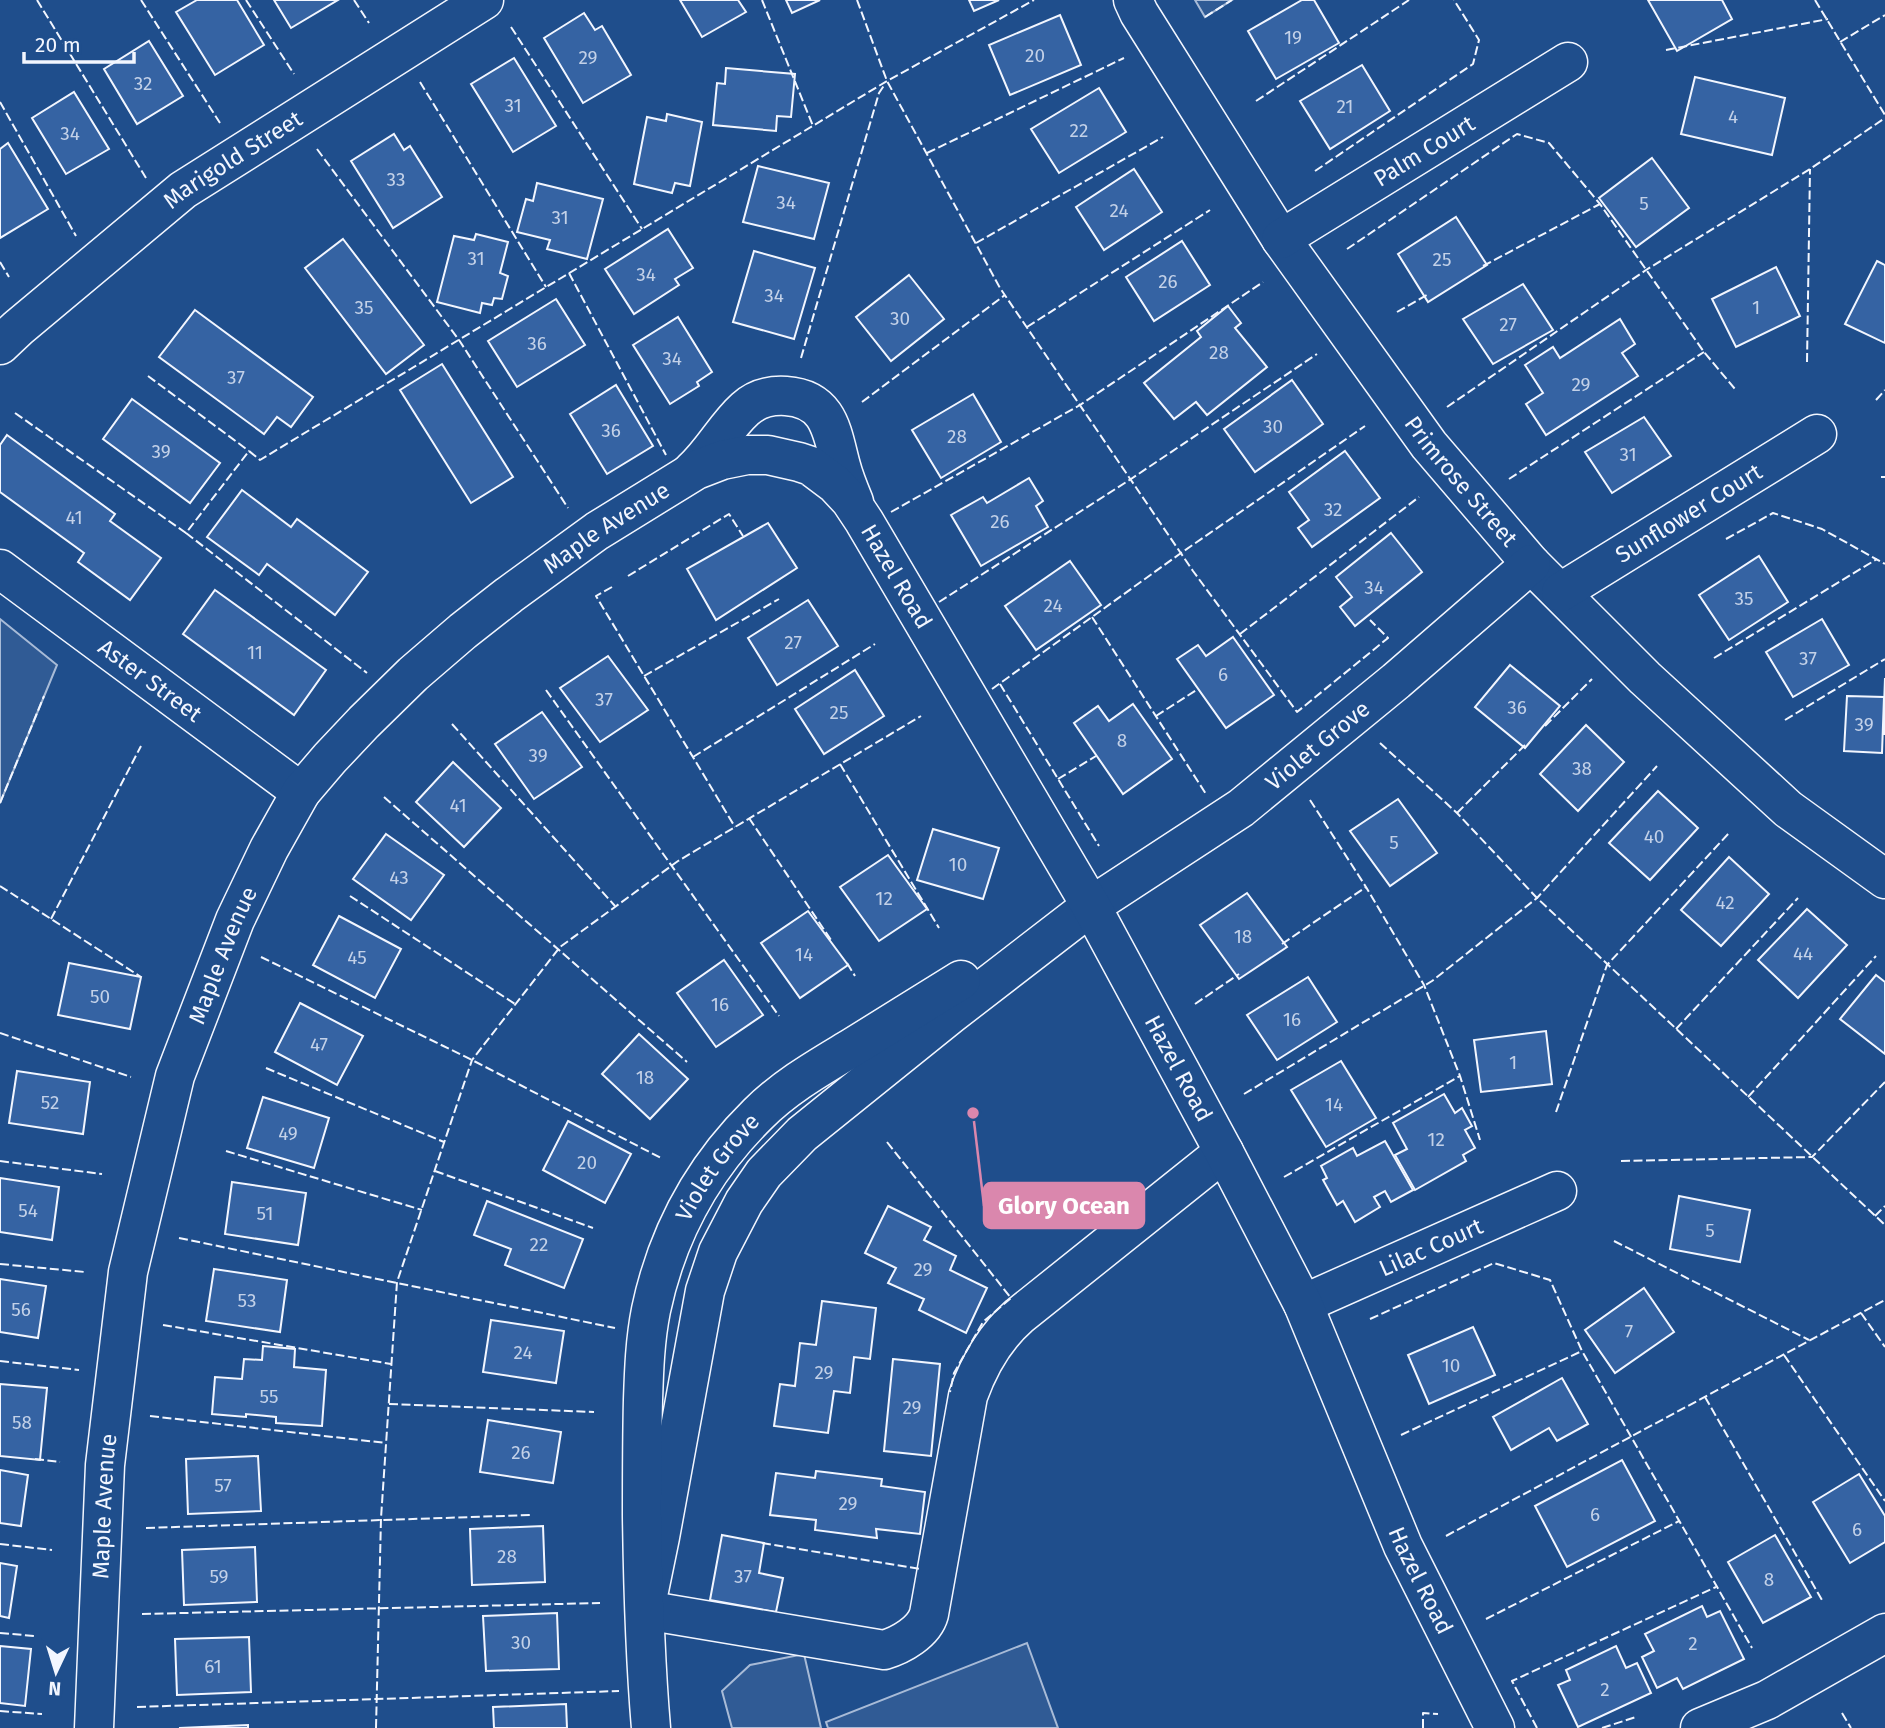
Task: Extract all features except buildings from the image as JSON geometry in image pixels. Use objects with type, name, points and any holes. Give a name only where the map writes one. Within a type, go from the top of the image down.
[{"type":"street","name":"Marigold Street","points":[[0,345],[183,190],[484,0]]},
{"type":"street","name":"Primrose Street","points":[[1133,0],[1281,239],[1429,444],[1531,564],[1645,678],[1788,809],[1885,879]]},
{"type":"street","name":"Palm Court","points":[[1281,239],[1568,62]]},
{"type":"street","points":[[688,474],[750,404],[773,396],[793,397],[813,405],[830,423],[846,484],[858,511]]},
{"type":"street","name":"Sunflower Court","points":[[1561,592],[1817,434]]},
{"type":"street","name":"Maple Avenue","points":[[94,1728],[105,1465],[128,1272],[175,1076],[235,919],[269,849],[301,792],[330,758],[413,674],[463,631],[597,531],[688,474],[737,456],[768,455],[787,458]]},
{"type":"street","name":"Hazel Road","points":[[787,458],[811,466],[828,478],[858,511],[1091,906],[1303,1304],[1404,1546],[1494,1728]]},
{"type":"street","name":"Violet Grove","points":[[650,1728],[645,1610],[705,1291],[718,1252],[744,1202],[764,1173],[802,1134],[962,1005],[1091,906],[1241,808],[1396,681],[1531,564]]},
{"type":"street","name":"Aster Street","points":[[0,569],[301,792]]},
{"type":"street","points":[[645,1610],[884,1650],[901,1643],[920,1630],[928,1620],[968,1396],[990,1349],[1019,1316],[1224,1152]]},
{"type":"street","name":"Lilac Court","points":[[1303,1304],[1557,1191]]},
{"type":"street","points":[[1700,1728],[1767,1700],[1885,1633]]},
{"type":"shaded area","points":[[1195,0],[1232,0],[1205,17]]},
{"type":"shaded area","points":[[0,619],[57,665],[0,803]]},
{"type":"shaded area","points":[[1027,1643],[1058,1728],[828,1728],[826,1722]]},
{"type":"shaded area","points":[[804,1654],[821,1728],[732,1728],[722,1691],[750,1665]]},
{"type":"fence","points":[[37,0],[146,178]]},
{"type":"fence","points":[[141,0],[220,123]]},
{"type":"fence","points":[[246,0],[294,74]]},
{"type":"fence","points":[[354,0],[369,23]]},
{"type":"fence","points":[[762,0],[813,126]]},
{"type":"fence","points":[[857,0],[887,81],[1000,288],[1193,571],[1297,712],[1388,638],[1370,620]]},
{"type":"fence","points":[[15,413],[186,533],[249,451],[260,460],[887,81],[1034,0]]},
{"type":"fence","points":[[1205,17],[1232,0]]},
{"type":"fence","points":[[1256,101],[1409,0]]},
{"type":"fence","points":[[1315,171],[1473,64],[1479,40],[1454,0]]},
{"type":"fence","points":[[1815,0],[1885,115]]},
{"type":"fence","points":[[1840,42],[1885,15]]},
{"type":"fence","points":[[1666,50],[1828,19]]},
{"type":"fence","points":[[511,27],[642,229]]},
{"type":"fence","points":[[927,153],[1124,58]]},
{"type":"fence","points":[[420,82],[546,287]]},
{"type":"fence","points":[[801,358],[879,93],[885,84]]},
{"type":"fence","points":[[0,102],[76,236]]},
{"type":"fence","points":[[1447,407],[1646,270],[1810,169],[1885,118]]},
{"type":"fence","points":[[1347,249],[1517,134],[1549,143],[1600,204],[1704,352],[1735,389]]},
{"type":"fence","points":[[976,243],[1163,137]]},
{"type":"fence","points":[[317,149],[459,340],[568,508]]},
{"type":"fence","points":[[1807,362],[1810,169]]},
{"type":"fence","points":[[1483,266],[1600,204]]},
{"type":"fence","points":[[1027,327],[1210,210]]},
{"type":"fence","points":[[0,262],[9,277]]},
{"type":"fence","points":[[569,273],[666,455]]},
{"type":"fence","points":[[891,512],[1080,405],[1263,282]]},
{"type":"fence","points":[[862,402],[1005,295]]},
{"type":"fence","points":[[1397,312],[1427,295]]},
{"type":"fence","points":[[1509,479],[1704,352]]},
{"type":"fence","points":[[939,602],[1131,479],[1317,354]]},
{"type":"fence","points":[[148,376],[249,451]]},
{"type":"fence","points":[[1876,400],[1885,390]]},
{"type":"fence","points":[[992,689],[1181,553],[1365,426]]},
{"type":"fence","points":[[1240,634],[1419,497]]},
{"type":"fence","points":[[1726,539],[1773,513],[1822,529],[1885,564]]},
{"type":"fence","points":[[628,576],[729,514],[743,536]]},
{"type":"fence","points":[[186,533],[367,673]]},
{"type":"fence","points":[[1714,658],[1877,559]]},
{"type":"fence","points":[[612,587],[596,596],[735,827]]},
{"type":"fence","points":[[644,676],[779,599]]},
{"type":"fence","points":[[1092,617],[1206,794]]},
{"type":"fence","points":[[693,757],[875,644]]},
{"type":"fence","points":[[1785,720],[1885,659]]},
{"type":"fence","points":[[1545,726],[1592,679]]},
{"type":"fence","points":[[1000,684],[1099,846]]},
{"type":"fence","points":[[1156,716],[1198,689]]},
{"type":"fence","points":[[546,690],[779,1016]]},
{"type":"fence","points":[[0,803],[44,696]]},
{"type":"fence","points":[[376,1728],[381,1518],[397,1282],[472,1060],[560,947],[678,861],[921,716]]},
{"type":"fence","points":[[452,724],[615,906]]},
{"type":"fence","points":[[1380,743],[1457,813],[1537,898],[1885,1225]]},
{"type":"fence","points":[[1457,813],[1525,745]]},
{"type":"fence","points":[[51,919],[141,746]]},
{"type":"fence","points":[[1058,779],[1096,756]]},
{"type":"fence","points":[[840,764],[939,928]]},
{"type":"fence","points":[[1244,1094],[1432,981],[1537,898],[1657,766]]},
{"type":"fence","points":[[384,797],[687,1062]]},
{"type":"fence","points":[[1310,800],[1424,985],[1460,1076],[1480,1140]]},
{"type":"fence","points":[[749,818],[831,940]]},
{"type":"fence","points":[[1556,1112],[1607,965],[1729,833]]},
{"type":"fence","points":[[0,886],[141,977]]},
{"type":"fence","points":[[1282,944],[1366,887]]},
{"type":"fence","points":[[350,896],[515,1004]]},
{"type":"fence","points":[[1676,1029],[1798,898]]},
{"type":"fence","points":[[1748,1097],[1876,956]]},
{"type":"fence","points":[[261,957],[472,1060],[661,1158]]},
{"type":"fence","points":[[847,963],[855,976]]},
{"type":"fence","points":[[1195,1004],[1239,974]]},
{"type":"fence","points":[[0,1033],[131,1077]]},
{"type":"fence","points":[[266,1068],[444,1142]]},
{"type":"fence","points":[[1284,1177],[1460,1076]]},
{"type":"fence","points":[[1621,1161],[1812,1157],[1885,1082]]},
{"type":"fence","points":[[887,1142],[1011,1298],[983,1322],[954,1373],[950,1392]]},
{"type":"fence","points":[[226,1151],[422,1210]]},
{"type":"fence","points":[[0,1161],[102,1174]]},
{"type":"fence","points":[[435,1171],[593,1228]]},
{"type":"fence","points":[[1875,1216],[1885,1206]]},
{"type":"fence","points":[[179,1238],[615,1328]]},
{"type":"fence","points":[[1614,1241],[1809,1340]]},
{"type":"fence","points":[[1370,1319],[1494,1263],[1550,1280],[1582,1351],[1752,1648]]},
{"type":"fence","points":[[0,1264],[85,1272]]},
{"type":"fence","points":[[1446,1536],[1885,1300]]},
{"type":"fence","points":[[1861,1313],[1885,1347]]},
{"type":"fence","points":[[163,1325],[391,1364]]},
{"type":"fence","points":[[1401,1435],[1582,1351]]},
{"type":"fence","points":[[1784,1355],[1885,1501]]},
{"type":"fence","points":[[0,1361],[79,1370]]},
{"type":"fence","points":[[1705,1397],[1822,1600]]},
{"type":"fence","points":[[389,1404],[594,1412]]},
{"type":"fence","points":[[150,1416],[386,1443]]},
{"type":"fence","points":[[35,1459],[60,1462]]},
{"type":"fence","points":[[146,1528],[531,1515]]},
{"type":"fence","points":[[1486,1619],[1679,1521]]},
{"type":"fence","points":[[762,1543],[920,1569]]},
{"type":"fence","points":[[0,1544],[52,1550]]},
{"type":"fence","points":[[1537,1728],[1512,1681],[1716,1587]]},
{"type":"fence","points":[[142,1614],[600,1603]]},
{"type":"fence","points":[[0,1633],[35,1636]]},
{"type":"fence","points":[[137,1707],[619,1691]]},
{"type":"fence","points":[[0,1711],[42,1714]]},
{"type":"fence","points":[[1423,1728],[1423,1713],[1438,1714]]},
{"type":"fence","points":[[1842,1713],[1851,1728]]},
{"type":"fence","points":[[1602,1728],[1636,1717]]},
{"type":"place","name":"Glory Ocean","points":[[973,1113]]}]
